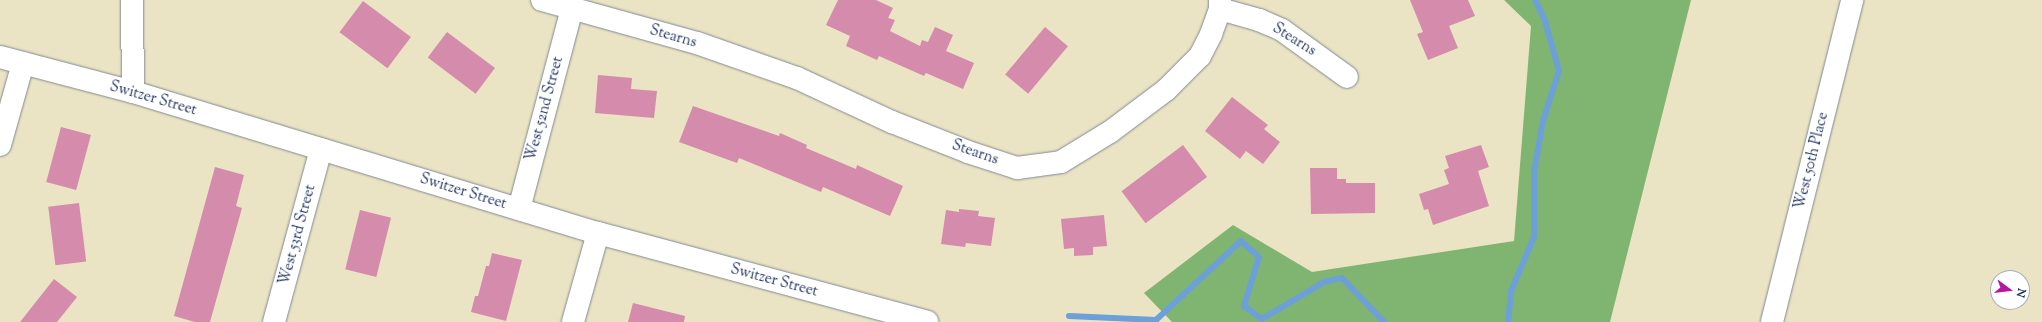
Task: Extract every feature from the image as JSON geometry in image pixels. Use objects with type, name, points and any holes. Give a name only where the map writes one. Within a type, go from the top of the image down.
[{"type":"street","points":[[132,0],[133,92]]},
{"type":"street","name":"Stearns","points":[[542,0],[697,43],[797,78],[892,122],[968,152],[1017,168],[1061,162],[1110,132],[1166,90],[1200,56],[1211,34],[1220,4],[1282,30],[1347,77]]},
{"type":"street","name":"West 50th Place","points":[[1772,322],[1852,0]]},
{"type":"street","name":"West 52nd Street","points":[[519,209],[572,8]]},
{"type":"street","name":"Switzer Street","points":[[0,57],[133,92],[598,233],[927,322]]},
{"type":"street","points":[[0,145],[23,63]]},
{"type":"street","name":"West 53rd Street","points":[[274,322],[321,149]]},
{"type":"street","points":[[573,322],[598,233]]},
{"type":"green space","points":[[1504,0],[1691,0],[1610,322],[1172,322],[1144,293],[1233,225],[1312,272],[1514,241],[1531,26]]},
{"type":"building","points":[[838,0],[876,0],[893,8],[888,18],[895,20],[890,31],[920,46],[922,40],[928,42],[935,27],[953,35],[946,51],[974,63],[963,89],[926,73],[924,76],[879,56],[877,60],[846,46],[850,36],[826,25]]},
{"type":"building","points":[[1410,0],[1468,0],[1475,16],[1449,26],[1458,48],[1428,60],[1417,34],[1423,32]]},
{"type":"building","points":[[363,1],[411,37],[387,68],[340,32]]},
{"type":"building","points":[[1045,27],[1068,46],[1028,94],[1005,74]]},
{"type":"building","points":[[447,32],[495,68],[476,94],[428,58]]},
{"type":"building","points":[[598,75],[632,78],[631,89],[657,91],[654,118],[595,113]]},
{"type":"building","points":[[1232,97],[1268,125],[1264,129],[1280,142],[1263,164],[1246,151],[1240,159],[1205,131]]},
{"type":"building","points":[[693,106],[779,136],[780,133],[807,145],[806,148],[856,169],[857,165],[903,186],[890,216],[823,187],[821,192],[739,158],[737,163],[679,142]]},
{"type":"building","points":[[61,127],[91,135],[76,190],[46,182]]},
{"type":"building","points":[[1183,145],[1207,177],[1146,223],[1122,191]]},
{"type":"building","points":[[1481,145],[1489,167],[1478,171],[1489,206],[1433,225],[1428,209],[1424,210],[1419,194],[1449,184],[1444,170],[1449,168],[1445,156]]},
{"type":"building","points":[[215,167],[244,175],[236,206],[242,208],[210,322],[195,322],[174,316]]},
{"type":"building","points":[[1310,168],[1337,168],[1337,179],[1346,179],[1346,183],[1375,183],[1375,213],[1311,214]]},
{"type":"building","points":[[79,203],[86,262],[55,265],[48,207]]},
{"type":"building","points":[[959,209],[979,211],[978,216],[995,218],[991,246],[966,243],[965,247],[941,244],[946,210],[959,212]]},
{"type":"building","points":[[360,210],[391,218],[376,277],[345,269]]},
{"type":"building","points":[[1104,215],[1107,246],[1093,247],[1093,255],[1074,256],[1074,248],[1064,249],[1061,219]]},
{"type":"building","points":[[492,253],[522,260],[506,321],[471,312],[475,296],[478,296],[486,266],[489,266]]},
{"type":"building","points":[[54,279],[77,297],[57,322],[20,322]]},
{"type":"building","points":[[633,303],[685,316],[684,322],[628,322]]},
{"type":"waterway","points":[[1508,322],[1511,291],[1534,237],[1534,172],[1543,121],[1559,71],[1545,21],[1535,0]]},
{"type":"waterway","points":[[1069,316],[1156,320],[1241,241],[1259,257],[1244,306],[1262,319],[1324,282],[1342,278],[1384,322]]}]
